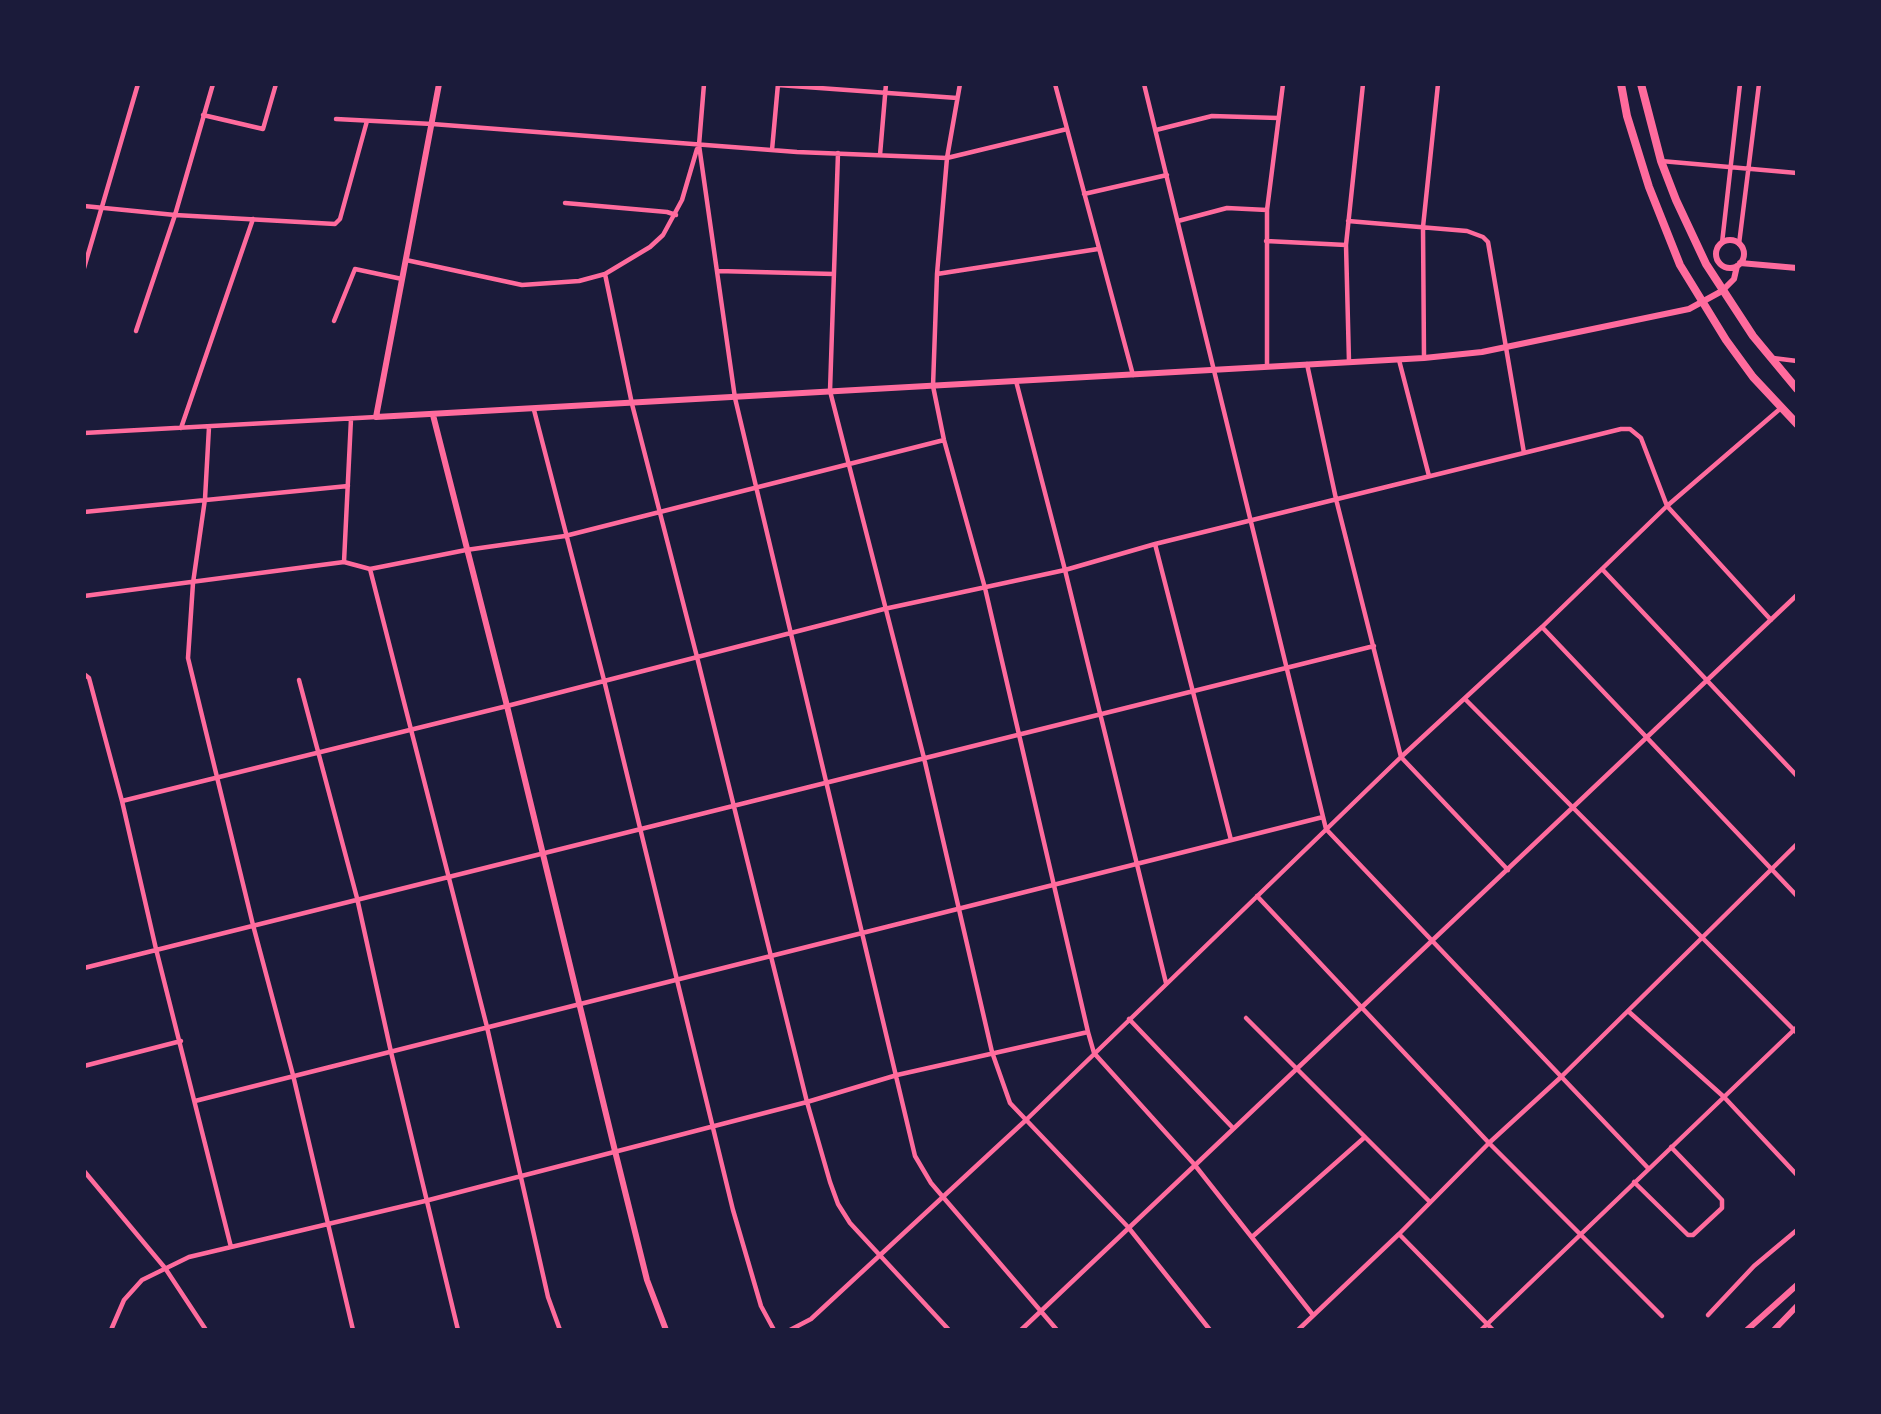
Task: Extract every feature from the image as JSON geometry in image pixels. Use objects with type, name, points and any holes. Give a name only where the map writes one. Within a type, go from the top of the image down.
[{"type":"highway","points":[[1621,84],[1627,116],[1662,226],[1680,265],[1702,304],[1746,368],[1797,424]]},
{"type":"highway","points":[[1635,84],[1643,96]]},
{"type":"highway","points":[[1641,84],[1661,160],[1680,209],[1707,264],[1722,291],[1770,358],[1797,389]]},
{"type":"street","points":[[84,267],[138,84]]},
{"type":"street","points":[[136,331],[175,215],[213,84]]},
{"type":"street","points":[[203,115],[263,129],[276,84]]},
{"type":"street","points":[[376,417],[439,84]]},
{"type":"street","points":[[704,84],[699,145],[735,398],[864,933],[915,1156],[921,1170],[942,1196],[1057,1330]]},
{"type":"street","points":[[880,155],[886,84]]},
{"type":"street","points":[[960,84],[947,158],[937,274],[933,386],[944,440],[985,588],[1088,1032],[1095,1053],[1194,1164],[1313,1315]]},
{"type":"street","points":[[1055,84],[1132,375]]},
{"type":"street","points":[[1144,84],[1326,829],[1560,1078],[1648,1168]]},
{"type":"street","points":[[1267,366],[1267,210],[1283,84]]},
{"type":"street","points":[[1349,362],[1346,245],[1363,84]]},
{"type":"street","points":[[1424,358],[1423,227],[1438,84]]},
{"type":"street","points":[[1722,243],[1740,84]]},
{"type":"street","points":[[84,433],[534,410],[830,391],[1399,360],[1482,352],[1689,309],[1702,304],[1722,291],[1734,279],[1738,265],[1744,256],[1739,244],[1759,84]]},
{"type":"street","points":[[772,150],[778,85],[957,98]]},
{"type":"street","points":[[1156,130],[1212,116],[1278,118]]},
{"type":"street","points":[[336,119],[432,124],[772,150],[947,158],[1067,129]]},
{"type":"street","points":[[84,206],[175,215],[335,224],[340,219],[367,121]]},
{"type":"street","points":[[558,134],[558,142]]},
{"type":"street","points":[[406,260],[522,285],[579,281],[605,274],[650,247],[663,235],[676,215],[699,145]]},
{"type":"street","points":[[838,153],[830,391],[924,758],[992,1052],[1010,1102],[1128,1227],[1210,1330]]},
{"type":"street","points":[[1661,160],[1797,173]]},
{"type":"street","points":[[1084,194],[1167,175]]},
{"type":"street","points":[[565,203],[676,215]]},
{"type":"street","points":[[1178,221],[1227,208],[1267,210]]},
{"type":"street","points":[[181,428],[253,219]]},
{"type":"street","points":[[1348,221],[1467,231],[1483,237],[1492,254],[1524,453]]},
{"type":"street","points":[[1716,260],[1716,250],[1722,243],[1731,240],[1739,244]]},
{"type":"street","points":[[1266,241],[1346,245]]},
{"type":"street","points":[[937,274],[1098,249]]},
{"type":"street","points":[[1707,264],[1716,260]]},
{"type":"street","points":[[1716,260],[1727,268],[1738,265],[1797,268]]},
{"type":"street","points":[[334,321],[352,271],[355,269],[402,279]]},
{"type":"street","points":[[718,271],[834,274]]},
{"type":"street","points":[[605,274],[632,404],[698,657],[807,1102],[838,1204],[850,1223],[879,1256],[949,1330]]},
{"type":"street","points":[[1770,358],[1797,361]]},
{"type":"street","points":[[1399,360],[1429,476]]},
{"type":"street","points":[[1307,364],[1336,499],[1401,757],[1508,870]]},
{"type":"street","points":[[1016,381],[1101,714],[1166,983]]},
{"type":"street","points":[[790,1330],[811,1319],[1026,1120],[1401,757],[1542,627],[1667,506],[1781,408]]},
{"type":"street","points":[[534,410],[604,680],[675,980],[745,1257],[761,1306],[774,1330]]},
{"type":"street","points":[[434,415],[647,1280],[666,1330]]},
{"type":"street","points":[[344,562],[351,419]]},
{"type":"street","points":[[209,427],[205,499],[193,583],[188,658],[253,925],[293,1075],[352,1330]]},
{"type":"street","points":[[122,801],[507,706],[884,609],[1065,570],[1155,544],[1621,429],[1630,429],[1641,438],[1667,506],[1771,620]]},
{"type":"street","points":[[84,596],[344,562],[370,569],[466,550],[565,536],[944,440]]},
{"type":"street","points":[[84,512],[348,486]]},
{"type":"street","points":[[1155,544],[1231,840]]},
{"type":"street","points":[[370,569],[487,1027],[548,1297],[560,1330]]},
{"type":"street","points":[[1602,569],[1797,776]]},
{"type":"street","points":[[1021,1330],[1797,595]]},
{"type":"street","points":[[1542,627],[1797,896]]},
{"type":"street","points":[[84,968],[448,875],[1374,646]]},
{"type":"street","points":[[84,674],[89,678],[122,801],[156,949],[231,1247]]},
{"type":"street","points":[[299,681],[357,898],[425,1201],[458,1330]]},
{"type":"street","points":[[1465,699],[1796,1030],[1648,1168],[1481,1330]]},
{"type":"street","points":[[195,1101],[1323,817]]},
{"type":"street","points":[[1298,1330],[1399,1234],[1489,1143],[1560,1078],[1797,844]]},
{"type":"street","points":[[1257,896],[1489,1143],[1662,1316]]},
{"type":"street","points":[[1628,1011],[1724,1097],[1797,1175]]},
{"type":"street","points":[[1246,1018],[1430,1202]]},
{"type":"street","points":[[1129,1019],[1233,1128]]},
{"type":"street","points":[[111,1330],[124,1300],[142,1280],[189,1257],[425,1201],[807,1102],[897,1075],[1088,1032]]},
{"type":"street","points":[[84,1066],[181,1041]]},
{"type":"street","points":[[1252,1237],[1365,1137]]},
{"type":"street","points":[[1634,1182],[1688,1236],[1693,1235],[1722,1208],[1722,1200],[1671,1147]]},
{"type":"street","points":[[84,1171],[165,1268],[207,1330]]},
{"type":"street","points":[[1708,1315],[1754,1266],[1797,1230]]},
{"type":"street","points":[[1399,1234],[1493,1330]]},
{"type":"street","points":[[1747,1330],[1797,1285]]},
{"type":"street","points":[[1774,1330],[1797,1306]]},
{"type":"street","points":[[1304,1324],[1309,1330]]}]
